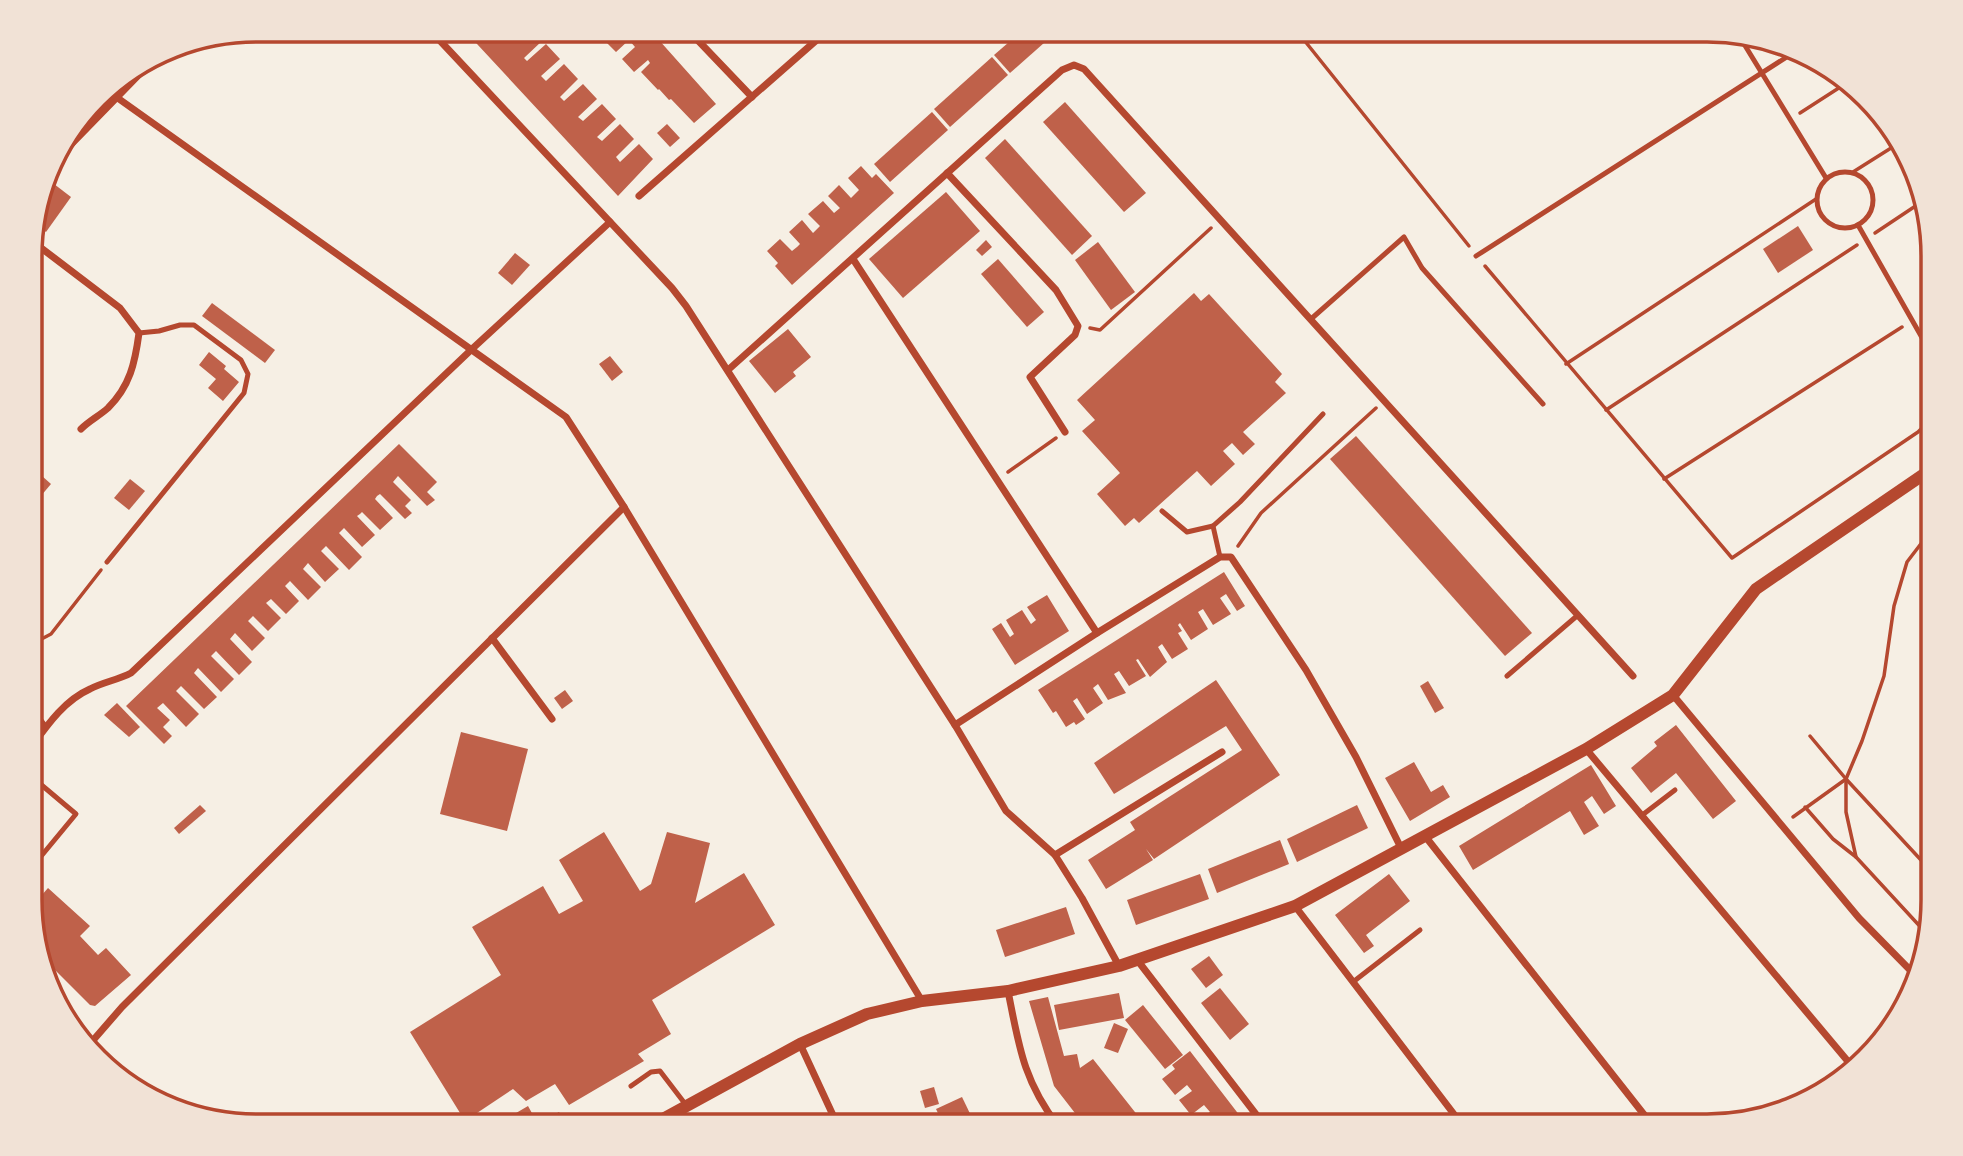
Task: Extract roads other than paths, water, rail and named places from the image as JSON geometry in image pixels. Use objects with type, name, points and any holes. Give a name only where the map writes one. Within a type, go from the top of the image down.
[{"type":"street","points":[[441,42],[679,297],[729,370],[955,725],[1006,811],[1055,855],[1119,966]]},
{"type":"street","points":[[699,42],[752,97]]},
{"type":"street","points":[[639,196],[814,42]]},
{"type":"street","points":[[729,370],[1062,70],[1074,65],[1084,69],[1633,676]]},
{"type":"street","points":[[79,136],[129,84]]},
{"type":"street","points":[[116,97],[566,417],[624,507],[922,1001]]},
{"type":"street","points":[[947,173],[1056,290],[1078,326],[1075,335],[1030,377],[1065,432]]},
{"type":"street","points":[[42,732],[70,701],[91,688],[131,673],[472,349],[610,222]]},
{"type":"street","points":[[43,249],[120,308],[139,332],[135,365],[124,390],[106,410],[81,429]]},
{"type":"street","points":[[853,259],[1097,633]]},
{"type":"street","points":[[671,1114],[800,1044],[867,1014],[922,1001],[1008,991],[1119,966],[1295,906],[1586,749],[1673,695],[1756,589],[1921,476]]},
{"type":"street","points":[[94,1039],[122,1007],[624,507]]},
{"type":"street","points":[[955,725],[1220,557],[1231,556],[1306,670],[1356,757],[1401,848]]},
{"type":"street","points":[[492,638],[552,719]]},
{"type":"street","points":[[1673,695],[1860,918],[1909,969]]},
{"type":"street","points":[[1586,749],[1848,1061]]},
{"type":"street","points":[[1055,855],[1222,751]]},
{"type":"street","points":[[1424,835],[1644,1114]]},
{"type":"street","points":[[1295,906],[1454,1114]]},
{"type":"street","points":[[1138,961],[1256,1114]]},
{"type":"street","points":[[1008,991],[1023,1063],[1039,1102],[1048,1114]]},
{"type":"street","points":[[800,1044],[832,1114]]},
{"type":"lane","points":[[1745,46],[1826,178]]},
{"type":"lane","points":[[1476,256],[1787,57]]},
{"type":"lane","points":[[1853,172],[1862,177],[1872,192],[1871,212],[1858,225],[1848,228],[1829,224],[1818,209],[1816,199],[1826,178],[1834,173],[1853,172]]},
{"type":"lane","points":[[1858,225],[1921,336]]},
{"type":"lane","points":[[1311,319],[1404,237],[1422,268],[1543,404]]},
{"type":"lane","points":[[107,562],[244,393],[248,374],[241,359],[194,326],[180,325],[159,331],[139,332]]},
{"type":"lane","points":[[1162,511],[1187,532],[1213,526],[1240,502],[1323,414]]},
{"type":"lane","points":[[1213,526],[1220,557]]},
{"type":"lane","points":[[1507,676],[1578,615]]},
{"type":"lane","points":[[42,722],[46,727]]},
{"type":"lane","points":[[42,785],[76,814],[42,855]]},
{"type":"lane","points":[[1641,816],[1675,790]]},
{"type":"lane","points":[[1353,982],[1420,930]]},
{"type":"lane","points":[[631,1086],[651,1072],[660,1071],[686,1105]]}]
